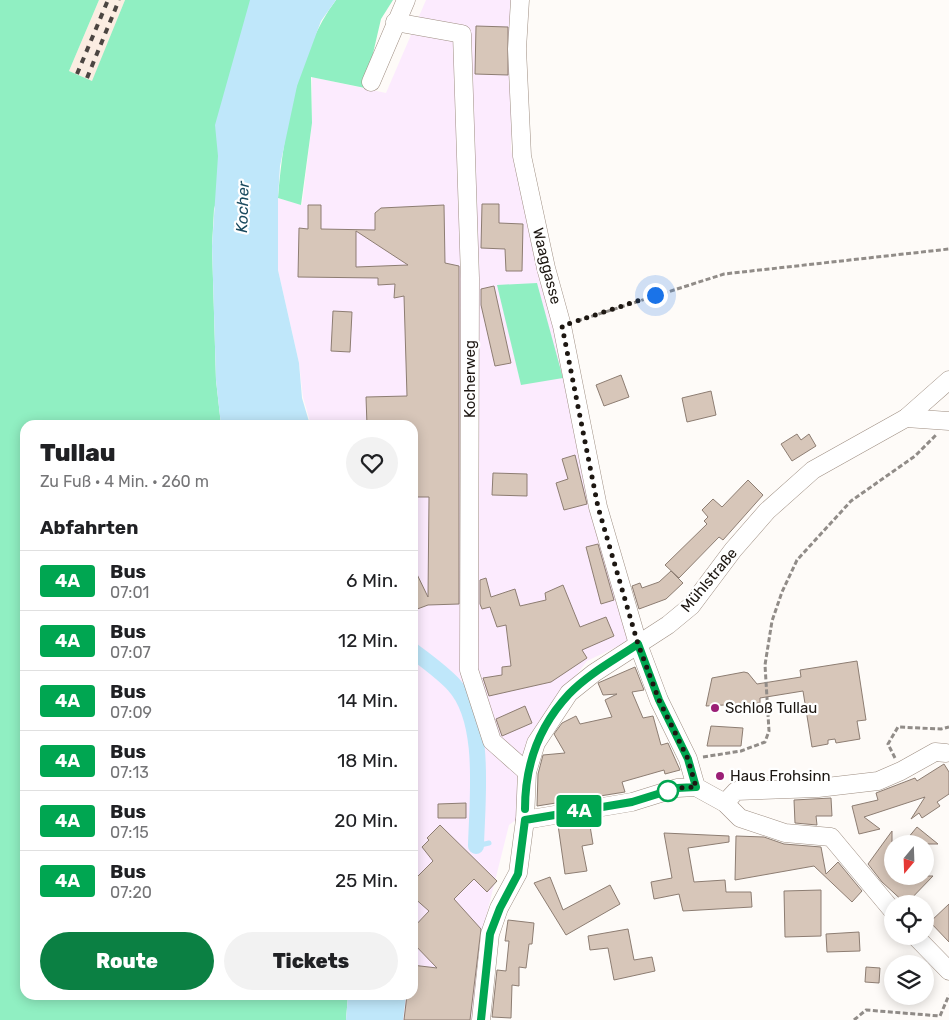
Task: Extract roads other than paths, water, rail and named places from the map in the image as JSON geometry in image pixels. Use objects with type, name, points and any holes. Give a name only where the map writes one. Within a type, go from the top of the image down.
[{"type":"street","points":[[371,82],[406,0]]},
{"type":"street","name":"Waaggasse","points":[[520,0],[517,49],[522,156],[546,268],[562,326],[598,507],[638,644],[659,700],[688,759],[696,787]]},
{"type":"street","name":"Kocherweg","points":[[395,22],[462,34],[470,278],[469,670],[492,741],[527,772]]},
{"type":"street","name":"Mühlstraße","points":[[482,1020],[490,934],[500,908],[518,874],[525,820],[527,772],[536,743],[569,693],[668,625],[691,606],[733,550],[767,511],[813,470],[906,418],[949,380]]},
{"type":"street","points":[[906,418],[946,425]]},
{"type":"street","points":[[724,803],[736,791],[818,788],[869,782],[901,771],[935,752],[946,753]]},
{"type":"street","points":[[525,820],[632,802],[677,788],[696,787],[724,803],[740,818],[785,833],[831,837],[884,900]]},
{"type":"street","points":[[923,945],[948,971]]},
{"type":"water","name":"Kocher","points":[[250,0],[336,0],[321,21],[297,86],[280,166],[278,270],[299,363],[302,398],[309,420],[220,420],[216,380],[212,246],[218,156],[215,125]]},
{"type":"water","points":[[348,1000],[405,1000],[403,1020],[346,1020]]},
{"type":"waterway","points":[[418,655],[454,685],[464,700],[472,719],[478,762],[476,846]]},
{"type":"waterway","points":[[476,846],[489,843]]},
{"type":"railway","points":[[77,74],[108,0]]},
{"type":"railway","points":[[87,78],[119,0]]},
{"type":"place","name":"Schloß Tullau","points":[[715,708]]},
{"type":"place","name":"Haus Frohsinn","points":[[720,776]]}]
